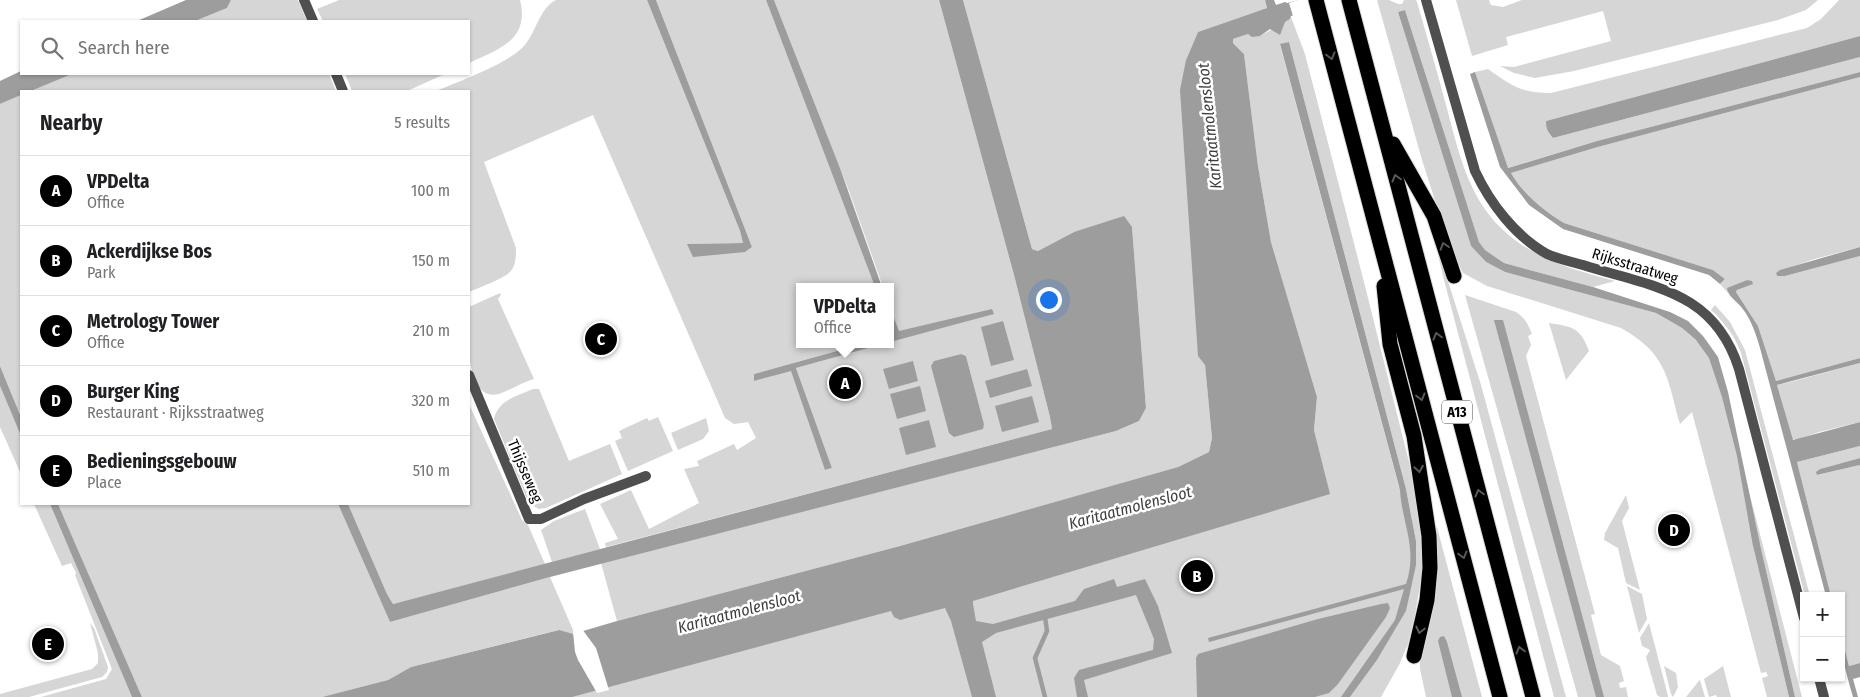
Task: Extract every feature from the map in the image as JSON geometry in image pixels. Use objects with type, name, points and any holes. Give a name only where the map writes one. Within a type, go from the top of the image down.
[{"type":"highway","name":"A13","points":[[1349,0],[1533,697]]},
{"type":"highway","name":"A13","points":[[1317,5],[1500,697]]},
{"type":"highway","name":"A13","points":[[1382,126],[1434,216],[1454,276]]},
{"type":"highway","name":"A13","points":[[1378,232],[1390,344],[1414,436],[1429,536],[1430,568],[1427,600],[1414,656]]},
{"type":"street","points":[[304,0],[313,20]]},
{"type":"street","name":"Rijksstraatweg","points":[[1426,0],[1475,171],[1485,191],[1523,237],[1548,254],[1676,293],[1706,314],[1726,338],[1739,369],[1800,603]]},
{"type":"street","points":[[336,75],[343,90]]},
{"type":"street","name":"Thijsseweg","points":[[470,377],[529,519],[541,519],[584,498],[646,476]]},
{"type":"street","points":[[1820,682],[1824,697]]},
{"type":"shaded area","points":[[231,0],[298,0],[307,20],[197,20],[227,8]]},
{"type":"shaded area","points":[[339,0],[520,0],[522,14],[516,34],[509,41],[491,53],[470,63],[470,20],[322,20],[317,9]]},
{"type":"shaded area","points":[[556,0],[647,0],[740,231],[743,243],[688,244],[745,252],[752,247],[656,0],[766,0],[873,283],[796,283],[796,348],[848,348],[754,374],[754,381],[791,370],[826,470],[832,468],[796,368],[868,348],[894,348],[894,338],[898,331],[894,319],[894,283],[882,283],[849,191],[774,0],[939,0],[1014,275],[1052,429],[606,547],[605,543],[618,539],[600,504],[631,490],[649,529],[699,503],[684,469],[699,466],[697,461],[734,444],[737,450],[756,438],[748,422],[734,424],[725,418],[593,115],[484,162],[516,248],[516,258],[512,270],[506,275],[470,292],[470,90],[438,90],[482,72],[516,53],[527,42],[546,9]],"holes":[[[961,354],[966,356],[984,424],[982,429],[932,366],[935,361]]]},
{"type":"shaded area","points":[[963,0],[1265,0],[1267,8],[1198,32],[1186,60],[1205,365],[1212,438],[1209,452],[1178,467],[1119,484],[900,546],[617,621],[601,563],[1116,431],[1139,421],[1146,408],[1132,227],[1074,232],[1038,251],[1032,249]]},
{"type":"shaded area","points":[[1377,0],[1389,0],[1402,4],[1404,0],[1416,0],[1465,171],[1480,202],[1490,216],[1514,239],[1541,256],[1569,268],[1615,281],[1593,287],[1504,263],[1485,250],[1479,242],[1405,10],[1398,12],[1471,246],[1486,262],[1505,272],[1656,313],[1682,328],[1714,356],[1802,697],[1795,697],[1760,544],[1753,546],[1789,697],[1767,697],[1762,678],[1768,676],[1766,672],[1761,673],[1692,412],[1680,424],[1668,380],[1656,357],[1648,347],[1621,328],[1487,286],[1463,273],[1448,241],[1422,160]]},
{"type":"shaded area","points":[[1456,0],[1489,0],[1491,5],[1503,7],[1522,0],[1818,0],[1806,10],[1778,20],[1574,71],[1535,78],[1514,73],[1500,66],[1514,67],[1611,41],[1603,11],[1506,37],[1508,45],[1472,56]]},
{"type":"shaded area","points":[[1839,0],[1860,0],[1860,36],[1546,121],[1549,134],[1553,138],[1860,57],[1860,72],[1597,141],[1507,168],[1475,72],[1488,69],[1524,90],[1551,93],[1807,28],[1821,19]]},
{"type":"shaded area","points":[[1291,17],[1305,54],[1421,510],[1424,561],[1415,615],[1408,644],[1399,665],[1381,697],[1350,697],[1377,660],[1406,611],[1416,541],[1406,489],[1289,42],[1280,45],[1399,487],[1401,488],[1413,558],[1402,608],[1389,634],[1345,697],[541,697],[1328,487],[1314,430],[1317,397],[1271,242],[1258,166],[1244,54],[1233,43],[1233,39],[1248,34],[1260,36]]},
{"type":"shaded area","points":[[70,75],[329,75],[336,90],[33,90]]},
{"type":"shaded area","points":[[345,75],[443,75],[409,90],[352,90]]},
{"type":"shaded area","points":[[1860,77],[1860,247],[1811,260],[1776,273],[1777,276],[1785,276],[1860,256],[1860,358],[1785,379],[1776,381],[1758,326],[1736,292],[1752,284],[1747,280],[1728,288],[1728,293],[1720,284],[1725,279],[1713,270],[1564,223],[1534,201],[1511,173],[1598,147]]},
{"type":"shaded area","points":[[20,95],[20,415],[0,366],[0,104]]},
{"type":"shaded area","points":[[1433,234],[1481,385],[1566,697],[1554,697]]},
{"type":"shaded area","points":[[500,293],[501,295],[498,299],[534,379],[499,394],[487,394],[479,387],[473,375],[470,361],[470,307]]},
{"type":"shaded area","points":[[1465,295],[1516,312],[1526,322],[1532,334],[1528,336],[1531,345],[1526,356],[1595,614],[1591,615],[1601,655],[1620,666],[1624,681],[1619,683],[1620,688],[1626,687],[1628,697],[1578,697]]},
{"type":"shaded area","points":[[1715,305],[1730,322],[1745,350],[1809,592],[1804,592],[1741,353],[1729,330],[1711,310]]},
{"type":"shaded area","points":[[1549,323],[1570,327],[1575,330],[1586,343],[1589,351],[1566,380]]},
{"type":"shaded area","points":[[1860,363],[1860,422],[1819,432],[1797,440],[1792,439],[1777,385]]},
{"type":"shaded area","points":[[0,386],[20,434],[20,472],[0,427]]},
{"type":"shaded area","points":[[533,389],[539,389],[569,461],[610,444],[622,474],[546,508],[539,509],[529,504],[494,419],[504,403]]},
{"type":"shaded area","points":[[470,406],[522,520],[528,525],[545,564],[393,604],[348,505],[470,505]]},
{"type":"shaded area","points":[[658,417],[673,451],[628,471],[615,441],[622,438],[619,431],[647,418],[649,421]]},
{"type":"shaded area","points":[[706,418],[709,431],[703,439],[678,450],[671,433]]},
{"type":"shaded area","points":[[1860,446],[1860,458],[1820,469],[1818,475],[1860,465],[1860,663],[1849,666],[1845,650],[1845,592],[1830,592],[1797,462]]},
{"type":"shaded area","points":[[1626,495],[1629,508],[1622,521],[1640,590],[1626,583],[1618,548],[1604,540],[1605,533]]},
{"type":"shaded area","points":[[34,505],[50,505],[132,697],[41,697],[106,679],[112,669],[75,575],[76,573],[71,563],[62,566]]},
{"type":"shaded area","points":[[58,505],[338,505],[390,622],[550,577],[573,630],[573,635],[558,630],[411,667],[388,680],[322,697],[142,697]]},
{"type":"shaded area","points":[[585,509],[600,549],[552,562],[541,530],[554,521]]},
{"type":"shaded area","points":[[1437,527],[1482,697],[1426,697],[1420,669],[1420,655],[1434,529]]},
{"type":"shaded area","points":[[1627,586],[1642,594],[1647,619],[1639,633]]},
{"type":"shaded area","points":[[90,623],[94,628],[108,667],[107,672],[102,677],[29,697],[0,697],[0,694],[92,669],[98,663],[98,653]]},
{"type":"shaded area","points":[[1649,623],[1668,697],[1657,695],[1646,657],[1650,650],[1642,646],[1640,638]]},
{"type":"shaded area","points":[[1664,666],[1676,673],[1678,687],[1673,697],[1671,694]]},
{"type":"shaded area","points":[[1723,666],[1731,697],[1717,697],[1716,695],[1709,697],[1704,679]]},
{"type":"shaded area","points":[[1700,680],[1705,697],[1686,697],[1698,682]]},
{"type":"water","points":[[186,0],[231,0],[227,8],[197,20],[139,20]]},
{"type":"water","points":[[647,0],[656,0],[752,247],[745,252],[693,257],[687,244],[743,243],[740,231]]},
{"type":"water","points":[[766,0],[774,0],[840,168],[881,283],[873,283]]},
{"type":"water","points":[[939,0],[963,0],[1032,249],[1038,251],[1074,232],[1124,216],[1132,227],[1146,408],[1139,421],[1116,431],[550,577],[390,622],[338,505],[348,505],[393,604],[1052,429],[1014,275]]},
{"type":"water","name":"Karitaatmolensloot","points":[[1265,0],[1274,0],[1276,5],[1299,0],[1351,0],[1291,16],[1285,22],[1280,35],[1270,29],[1260,36],[1252,37],[1248,34],[1233,39],[1233,43],[1244,54],[1258,166],[1271,242],[1317,397],[1314,430],[1330,494],[973,601],[976,621],[993,624],[1075,601],[1084,589],[1114,579],[1117,587],[1145,579],[1158,606],[1172,653],[1084,680],[1088,697],[1077,697],[1074,678],[1079,670],[1153,650],[1154,639],[1136,595],[996,633],[982,642],[996,697],[972,697],[951,621],[945,608],[900,620],[894,617],[891,611],[572,697],[322,697],[388,680],[411,667],[559,630],[573,634],[900,546],[1178,467],[1209,452],[1212,438],[1205,365],[1198,356],[1180,90],[1186,60],[1198,32],[1267,8]]},
{"type":"water","points":[[1405,10],[1479,242],[1485,250],[1504,263],[1593,287],[1670,312],[1688,321],[1703,336],[1718,357],[1728,392],[1795,697],[1789,697],[1753,546],[1737,456],[1722,397],[1709,358],[1696,340],[1682,328],[1656,313],[1505,272],[1486,262],[1471,246],[1398,12]]},
{"type":"water","points":[[1860,36],[1860,57],[1553,138],[1547,128],[1546,121]]},
{"type":"water","points":[[1289,42],[1406,489],[1416,541],[1416,565],[1406,611],[1377,660],[1350,697],[1341,697],[1395,620],[1404,589],[1209,642],[1208,638],[1406,584],[1409,571],[1410,547],[1400,490],[1280,44]]},
{"type":"water","points":[[20,71],[20,75],[70,75],[33,90],[20,90],[20,95],[0,104],[0,81]]},
{"type":"water","points":[[1475,72],[1508,168],[1597,141],[1860,72],[1860,77],[1598,147],[1511,173],[1535,201],[1564,223],[1713,270],[1725,279],[1720,284],[1709,275],[1563,229],[1529,205],[1500,167],[1470,74]]},
{"type":"water","points":[[1860,247],[1860,256],[1785,276],[1777,276],[1776,273],[1780,270]]},
{"type":"water","points":[[1747,280],[1752,281],[1753,284],[1736,292],[1758,326],[1776,381],[1860,358],[1860,363],[1777,385],[1793,440],[1860,422],[1860,446],[1797,462],[1830,592],[1825,592],[1757,337],[1745,312],[1731,296],[1727,288]]},
{"type":"water","points":[[992,309],[994,314],[894,341],[894,318],[899,331]]},
{"type":"water","points":[[1494,320],[1503,320],[1604,697],[1596,697]]},
{"type":"water","points":[[1003,321],[1014,360],[991,366],[981,327]]},
{"type":"water","points":[[848,348],[868,348],[796,368],[832,468],[825,470],[791,371],[754,381],[754,374]]},
{"type":"water","points":[[961,354],[966,356],[984,424],[983,429],[954,437],[949,433],[931,366],[934,361]]},
{"type":"water","points":[[913,361],[918,381],[889,389],[883,369]]},
{"type":"water","points":[[0,366],[20,415],[20,434],[0,386]]},
{"type":"water","points":[[1027,369],[1032,386],[990,398],[985,381]]},
{"type":"water","points":[[920,386],[926,411],[897,419],[890,394]]},
{"type":"water","points":[[1032,396],[1039,422],[1002,432],[995,406]]},
{"type":"water","points":[[929,420],[936,447],[906,455],[899,428]]},
{"type":"water","points":[[1860,458],[1860,465],[1817,475],[1816,472],[1820,469]]},
{"type":"water","points":[[50,505],[58,505],[142,697],[132,697]]},
{"type":"water","points":[[1388,603],[1390,608],[1386,617],[1338,684],[1329,693],[1315,697],[1197,697],[1196,658],[1198,654],[1318,619]]},
{"type":"water","points":[[1444,636],[1462,697],[1452,697],[1438,641],[1440,637]]},
{"type":"water","points":[[1845,650],[1849,666],[1860,663],[1860,677],[1853,679],[1858,697],[1853,697],[1845,667]]},
{"type":"pier","points":[[1298,0],[1353,0],[1293,16],[1289,3]]},
{"type":"pier","points":[[582,629],[596,648],[609,690],[597,693],[578,660],[575,652],[573,632]]},
{"type":"waterway","points":[[1045,617],[1047,631],[1035,658],[1045,697]]},
{"type":"place","name":"Metrology Tower","points":[[601,339]]},
{"type":"place","name":"VPDelta","points":[[845,383]]},
{"type":"place","name":"Burger King","points":[[1674,530]]},
{"type":"place","name":"Ackerdijkse Bos","points":[[1197,576]]},
{"type":"place","name":"Bedieningsgebouw","points":[[48,644]]}]
